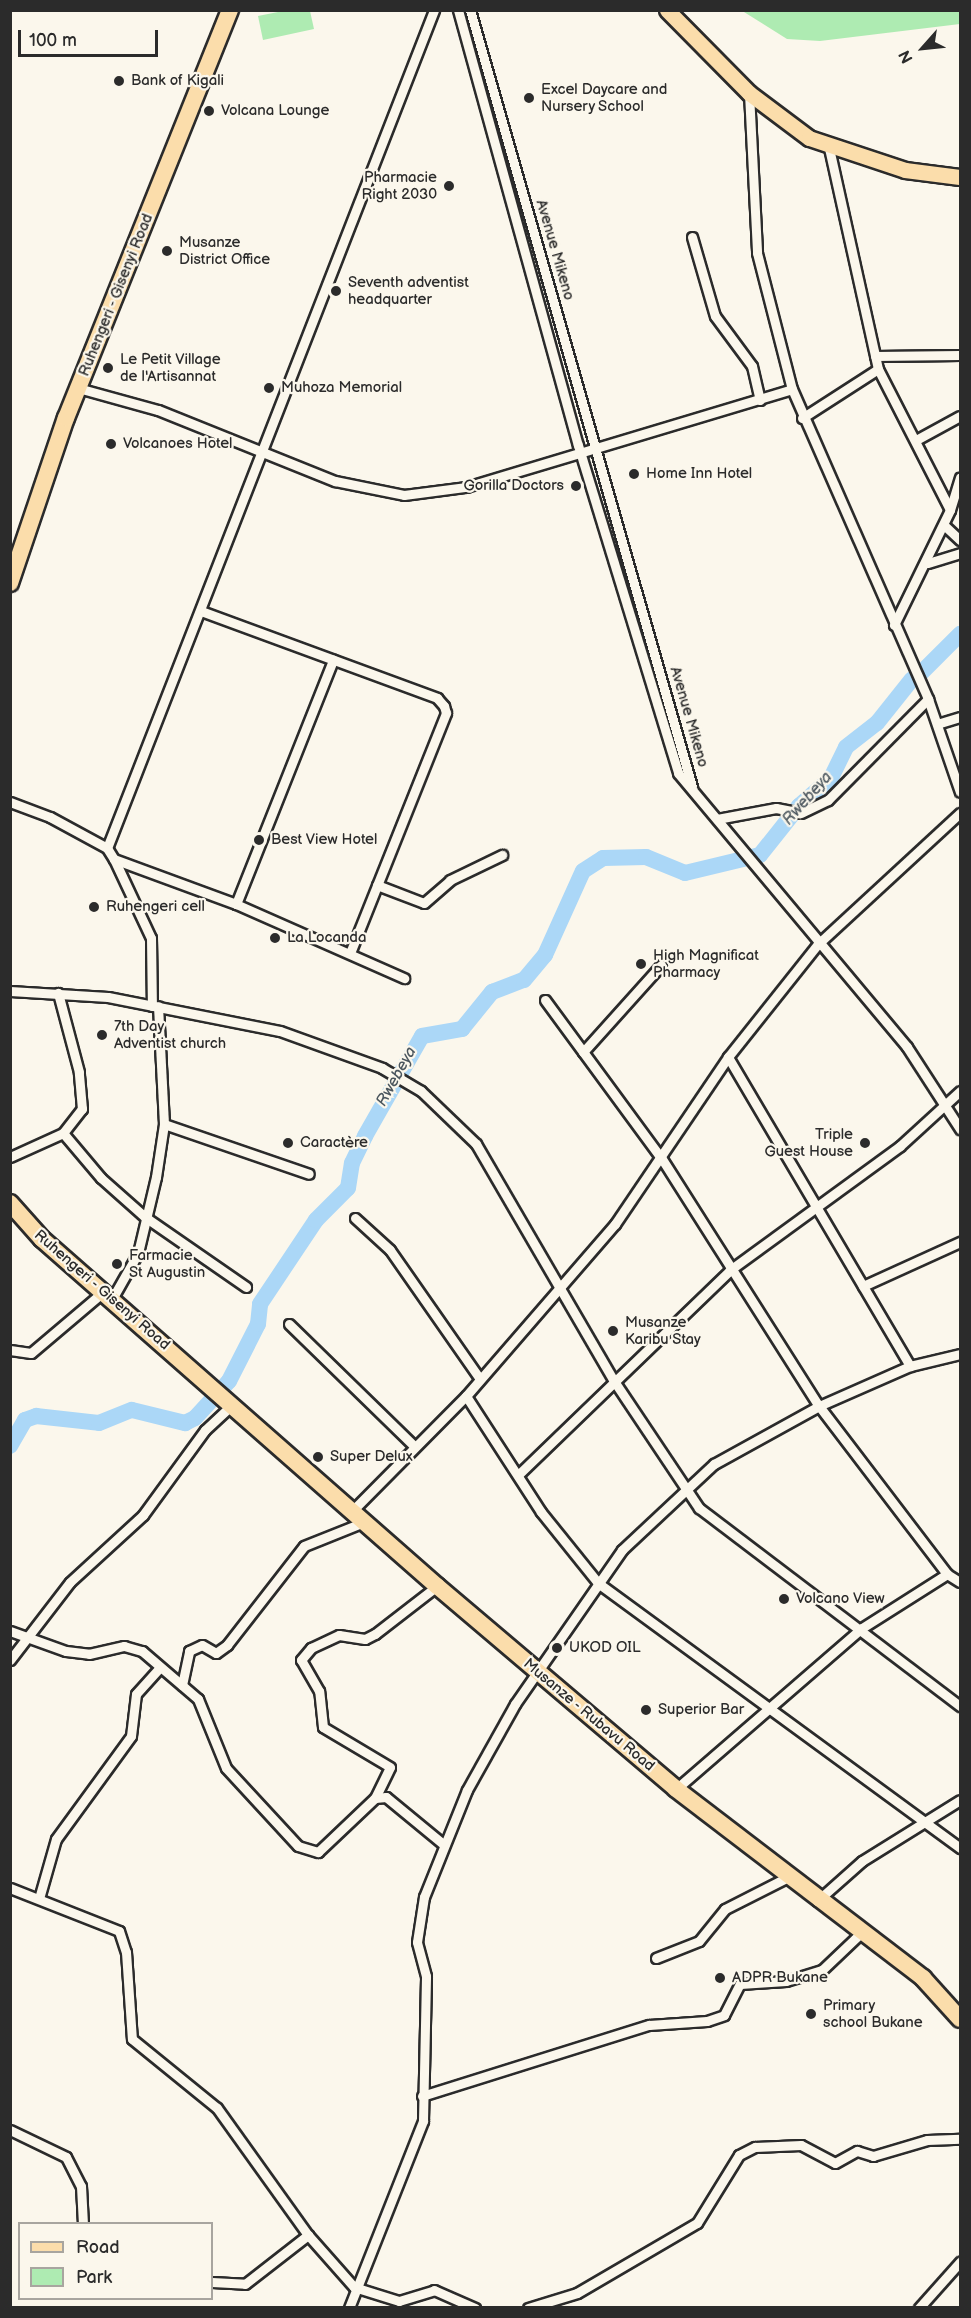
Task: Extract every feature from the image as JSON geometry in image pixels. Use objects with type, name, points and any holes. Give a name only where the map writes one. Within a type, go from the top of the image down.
[{"type":"highway","name":"Ruhengeri - Gisenyi Road","points":[[10,583],[78,388],[230,10]]},
{"type":"highway","name":"Ruhengeri - Gisenyi Road","points":[[10,1203],[107,1296],[229,1402]]},
{"type":"highway","name":"Musanze - Rubavu Road","points":[[229,1402],[437,1586],[676,1789],[818,1901],[923,1978],[960,2019]]},
{"type":"main road","points":[[667,10],[749,93],[790,127],[829,148],[905,170],[960,177]]},
{"type":"street","points":[[107,848],[434,10]]},
{"type":"street","name":"Avenue Mikeno","points":[[458,10],[581,451],[675,765],[692,788]]},
{"type":"street","name":"Avenue Mikeno","points":[[470,10],[592,446],[692,788]]},
{"type":"street","points":[[749,93],[757,253],[792,389],[802,418],[928,699],[960,792]]},
{"type":"street","points":[[829,148],[878,369],[950,510]]},
{"type":"street","points":[[692,237],[715,316],[752,366],[760,400]]},
{"type":"street","points":[[875,356],[960,355]]},
{"type":"street","points":[[802,418],[878,369]]},
{"type":"street","points":[[78,388],[112,394],[335,481],[404,495],[466,487],[592,446],[760,400],[792,389]]},
{"type":"street","points":[[916,440],[960,416]]},
{"type":"street","points":[[894,625],[946,527],[960,477]]},
{"type":"street","points":[[946,527],[960,540]]},
{"type":"street","points":[[928,563],[960,553]]},
{"type":"street","points":[[201,611],[437,698],[446,713],[350,953]]},
{"type":"street","points":[[236,904],[333,660]]},
{"type":"street","points":[[717,819],[781,809],[801,813],[828,800],[928,699]]},
{"type":"street","points":[[937,724],[960,717]]},
{"type":"street","points":[[692,788],[948,1103],[960,1129]]},
{"type":"street","points":[[10,802],[107,848],[114,859],[151,938],[164,1124],[138,1253],[107,1296],[31,1353],[10,1350]]},
{"type":"street","points":[[182,1685],[189,1651],[202,1645],[216,1653],[227,1645],[304,1546],[358,1516],[413,1445],[466,1396],[560,1288],[662,1159],[728,1057],[818,944],[960,813]]},
{"type":"street","points":[[377,885],[424,903],[450,880],[502,855]]},
{"type":"street","points":[[114,859],[236,904],[404,978]]},
{"type":"street","points":[[583,1052],[661,965]]},
{"type":"street","points":[[10,991],[58,993],[155,1006],[280,1031],[381,1068],[421,1091],[476,1144],[614,1381],[683,1490],[699,1508],[862,1628],[960,1706]]},
{"type":"street","points":[[10,1157],[63,1133],[75,1124],[82,1101],[58,993]]},
{"type":"street","points":[[545,1000],[662,1159],[730,1270],[819,1406],[947,1574],[960,1582]]},
{"type":"street","points":[[728,1057],[910,1366]]},
{"type":"street","points":[[520,1473],[730,1270],[909,1139],[960,1091]]},
{"type":"street","points":[[164,1124],[309,1174]]},
{"type":"street","points":[[63,1133],[101,1178],[145,1217],[246,1287]]},
{"type":"street","points":[[355,1218],[390,1250],[480,1379]]},
{"type":"street","points":[[863,1286],[960,1242]]},
{"type":"street","points":[[289,1324],[413,1445]]},
{"type":"street","points":[[349,2307],[354,2287],[409,2164],[423,2121],[426,1976],[417,1942],[424,1897],[443,1844],[497,1733],[629,1542],[683,1490],[770,1428],[910,1366],[960,1354]]},
{"type":"street","points":[[466,1396],[520,1473],[541,1512],[598,1584],[769,1711],[930,1824],[960,1848]]},
{"type":"street","points":[[10,1660],[70,1582],[143,1515],[205,1430],[229,1402]]},
{"type":"street","points":[[676,1789],[769,1711],[862,1628],[947,1574]]},
{"type":"street","points":[[10,1631],[89,1654],[124,1646],[142,1651],[198,1699],[236,1783],[298,1846],[318,1852],[375,1798],[390,1767],[323,1727],[319,1691],[301,1660],[311,1648],[339,1635],[365,1639],[375,1634],[437,1586]]},
{"type":"street","points":[[40,1895],[56,1839],[131,1736],[136,1694],[160,1667]]},
{"type":"street","points":[[375,1798],[386,1797],[443,1844]]},
{"type":"street","points":[[818,1901],[862,1861],[930,1824],[960,1800]]},
{"type":"street","points":[[656,1958],[699,1941],[725,1909],[788,1877]]},
{"type":"street","points":[[10,1888],[40,1895],[119,1931],[126,1952],[132,2039],[217,2108],[308,2235],[354,2287],[399,2301],[434,2290],[470,2306]]},
{"type":"street","points":[[422,2096],[649,2025],[707,2022],[724,2015],[740,1984],[786,1981],[822,1970],[861,1933]]},
{"type":"street","points":[[10,2130],[66,2157],[81,2186],[83,2222]]},
{"type":"street","points":[[528,2307],[577,2293],[697,2223],[739,2155],[755,2147],[801,2145],[835,2163],[857,2151],[873,2156],[927,2140],[960,2139]]},
{"type":"street","points":[[213,2282],[245,2284],[308,2235]]},
{"type":"street","points":[[920,2307],[960,2262]]},
{"type":"green space","points":[[283,11],[310,11],[314,29],[263,40],[258,16]]},
{"type":"green space","points":[[960,11],[960,24],[820,41],[787,39],[744,12]]},
{"type":"waterway","name":"Rwebeya","points":[[922,672],[960,634]]},
{"type":"waterway","name":"Rwebeya","points":[[10,1446],[25,1420],[36,1416],[99,1423],[132,1410],[185,1423],[195,1418],[229,1381],[258,1324],[260,1304],[316,1220],[348,1188],[352,1163],[365,1136],[422,1036],[462,1029],[492,992],[524,980],[545,955],[583,871],[603,858],[646,857],[685,873],[760,855],[799,806],[831,778],[846,747],[877,723],[912,679]]},
{"type":"place","name":"Bank of Kigali","points":[[119,81]]},
{"type":"place","name":"Excel Daycare and Nursery School","points":[[529,98]]},
{"type":"place","name":"Volcana Lounge","points":[[209,111]]},
{"type":"place","name":"Pharmacie Right 2030","points":[[449,186]]},
{"type":"place","name":"Musanze District Office","points":[[167,251]]},
{"type":"place","name":"Seventh adventist headquarter","points":[[336,291]]},
{"type":"place","name":"Le Petit Village de l'Artisannat","points":[[108,368]]},
{"type":"place","name":"Muhoza Memorial","points":[[269,388]]},
{"type":"place","name":"Volcanoes Hotel","points":[[111,444]]},
{"type":"place","name":"Home Inn Hotel","points":[[634,474]]},
{"type":"place","name":"Gorilla Doctors","points":[[576,486]]},
{"type":"place","name":"Best View Hotel","points":[[259,840]]},
{"type":"place","name":"Ruhengeri cell","points":[[94,907]]},
{"type":"place","name":"La Locanda","points":[[275,938]]},
{"type":"place","name":"High Magnificat Pharmacy","points":[[641,964]]},
{"type":"place","name":"7th Day Adventist church","points":[[102,1035]]},
{"type":"place","name":"Caractère","points":[[288,1143]]},
{"type":"place","name":"Triple Guest House","points":[[865,1143]]},
{"type":"place","name":"Farmacie St Augustin","points":[[117,1264]]},
{"type":"place","name":"Musanze Karibu Stay","points":[[613,1331]]},
{"type":"place","name":"Super Delux","points":[[318,1457]]},
{"type":"place","name":"Volcano View","points":[[784,1599]]},
{"type":"place","name":"UKOD OIL","points":[[557,1648]]},
{"type":"place","name":"Superior Bar","points":[[646,1710]]},
{"type":"place","name":"ADPR Bukane","points":[[720,1978]]},
{"type":"place","name":"Primary school Bukane","points":[[811,2014]]}]
